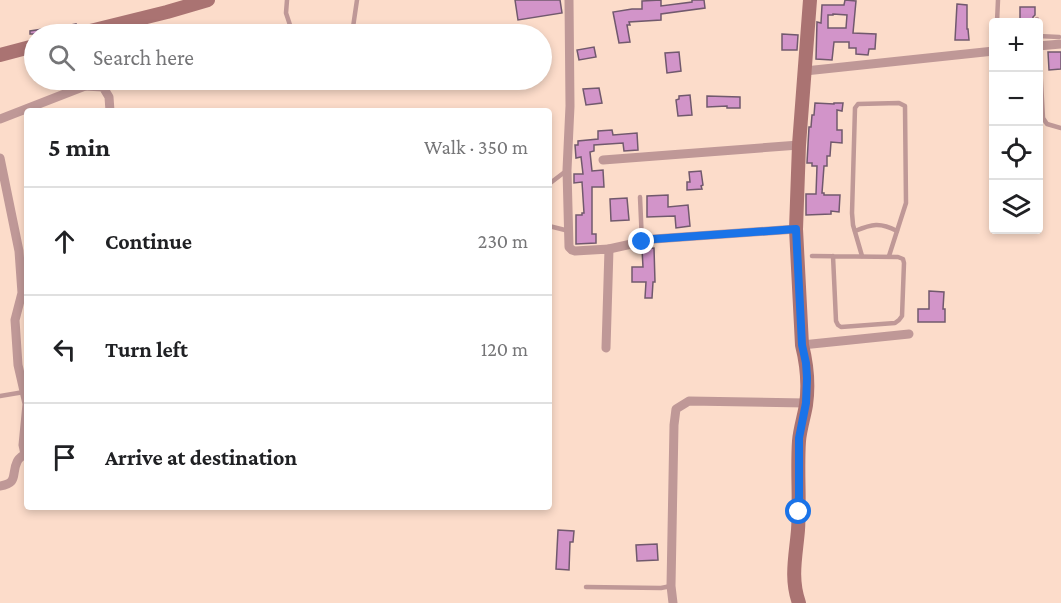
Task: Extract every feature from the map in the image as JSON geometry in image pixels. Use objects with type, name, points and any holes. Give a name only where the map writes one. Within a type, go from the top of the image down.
[{"type":"street","points":[[118,24],[208,0]]},
{"type":"street","points":[[569,0],[570,106],[567,170],[569,247],[572,250],[609,249],[654,239],[796,229]]},
{"type":"street","points":[[798,603],[793,574],[799,512],[799,438],[806,403],[807,378],[802,345],[801,256],[796,229],[799,145],[810,0]]},
{"type":"street","points":[[1043,45],[1060,41]]},
{"type":"street","points":[[0,55],[24,49]]},
{"type":"street","points":[[805,70],[989,51]]},
{"type":"street","points":[[26,108],[68,90]]},
{"type":"street","points":[[105,90],[109,97],[110,108]]},
{"type":"street","points":[[0,119],[24,109]]},
{"type":"street","points":[[603,160],[799,145]]},
{"type":"street","points":[[0,158],[19,250],[23,305],[15,320],[18,365],[24,392]]},
{"type":"street","points":[[606,348],[609,249]]},
{"type":"street","points":[[802,345],[909,334]]},
{"type":"street","points":[[673,603],[671,586],[676,409],[689,401],[806,403]]},
{"type":"street","points":[[24,429],[22,446],[24,450]]},
{"type":"street","points":[[0,486],[7,485],[13,480],[17,462],[24,457]]},
{"type":"lane","points":[[287,0],[286,13],[290,24]]},
{"type":"lane","points":[[353,24],[357,0]]},
{"type":"lane","points":[[997,18],[998,0]]},
{"type":"lane","points":[[1043,37],[1060,41]]},
{"type":"lane","points":[[1040,72],[1043,118],[1047,124],[1061,128]]},
{"type":"lane","points":[[862,256],[852,213],[855,108],[858,104],[899,103],[905,106],[906,203],[889,256]]},
{"type":"lane","points":[[552,182],[567,170]]},
{"type":"lane","points":[[640,197],[642,242]]},
{"type":"lane","points":[[855,231],[880,224],[897,231]]},
{"type":"lane","points":[[552,227],[569,231]]},
{"type":"lane","points":[[812,256],[833,256],[862,256],[889,256],[898,256],[903,259],[902,316],[896,323],[841,327],[838,325],[833,256]]},
{"type":"lane","points":[[0,396],[24,392]]},
{"type":"lane","points":[[586,587],[661,588],[671,586]]},
{"type":"building","points":[[515,0],[560,0],[562,13],[518,20]]},
{"type":"building","points":[[661,0],[661,6],[704,0],[705,8],[661,14],[661,20],[629,22],[630,25],[627,25],[630,42],[619,43],[613,12],[642,9],[642,1]]},
{"type":"building","points":[[845,0],[856,1],[853,33],[876,34],[875,49],[869,49],[868,55],[856,54],[856,48],[849,48],[849,42],[834,42],[832,60],[816,59],[817,22],[821,23],[822,5],[844,5]],"holes":[[[828,15],[847,15],[846,28],[828,28]]]},
{"type":"building","points":[[957,4],[967,5],[969,40],[955,40]]},
{"type":"building","points":[[1020,7],[1035,7],[1033,18],[1020,18]]},
{"type":"building","points":[[782,34],[798,35],[797,50],[782,50]]},
{"type":"building","points":[[594,47],[596,57],[579,60],[577,50]]},
{"type":"building","points":[[679,52],[681,71],[667,73],[665,53]]},
{"type":"building","points":[[1048,52],[1061,52],[1061,69],[1049,70]]},
{"type":"building","points":[[599,88],[602,103],[586,105],[583,89]]},
{"type":"building","points":[[690,95],[692,115],[678,116],[676,100],[679,96]]},
{"type":"building","points":[[707,96],[740,97],[740,108],[707,107]]},
{"type":"building","points":[[815,103],[843,103],[842,111],[837,110],[837,130],[842,130],[842,143],[831,142],[830,156],[827,156],[827,166],[824,166],[822,193],[840,195],[839,212],[806,215],[806,194],[816,194],[817,166],[807,163],[809,127],[811,127],[812,115],[814,115]]},
{"type":"building","points":[[612,130],[613,135],[637,133],[638,150],[624,151],[623,143],[594,145],[594,151],[590,152],[592,171],[603,170],[604,187],[592,187],[592,234],[596,234],[596,243],[576,244],[576,215],[584,213],[582,182],[574,183],[574,174],[583,174],[581,157],[576,158],[575,145],[578,145],[578,141],[598,139],[598,131]]},
{"type":"building","points":[[701,171],[702,189],[687,190],[687,182],[690,182],[689,172]]},
{"type":"building","points":[[668,195],[668,207],[688,205],[690,226],[676,228],[675,216],[647,217],[647,196]]},
{"type":"building","points":[[627,198],[629,220],[611,221],[610,199]]},
{"type":"building","points":[[654,248],[655,282],[653,282],[652,298],[645,298],[646,282],[632,282],[632,267],[643,267],[642,249]]},
{"type":"building","points":[[929,291],[944,292],[945,322],[918,322],[918,309],[929,309]]},
{"type":"building","points":[[558,530],[574,531],[573,542],[570,542],[569,570],[556,569]]},
{"type":"building","points":[[657,544],[658,560],[637,561],[636,545]]},
{"type":"route","points":[[642,242],[654,239],[796,229],[802,345],[807,378],[806,403],[799,438],[799,512]]}]
